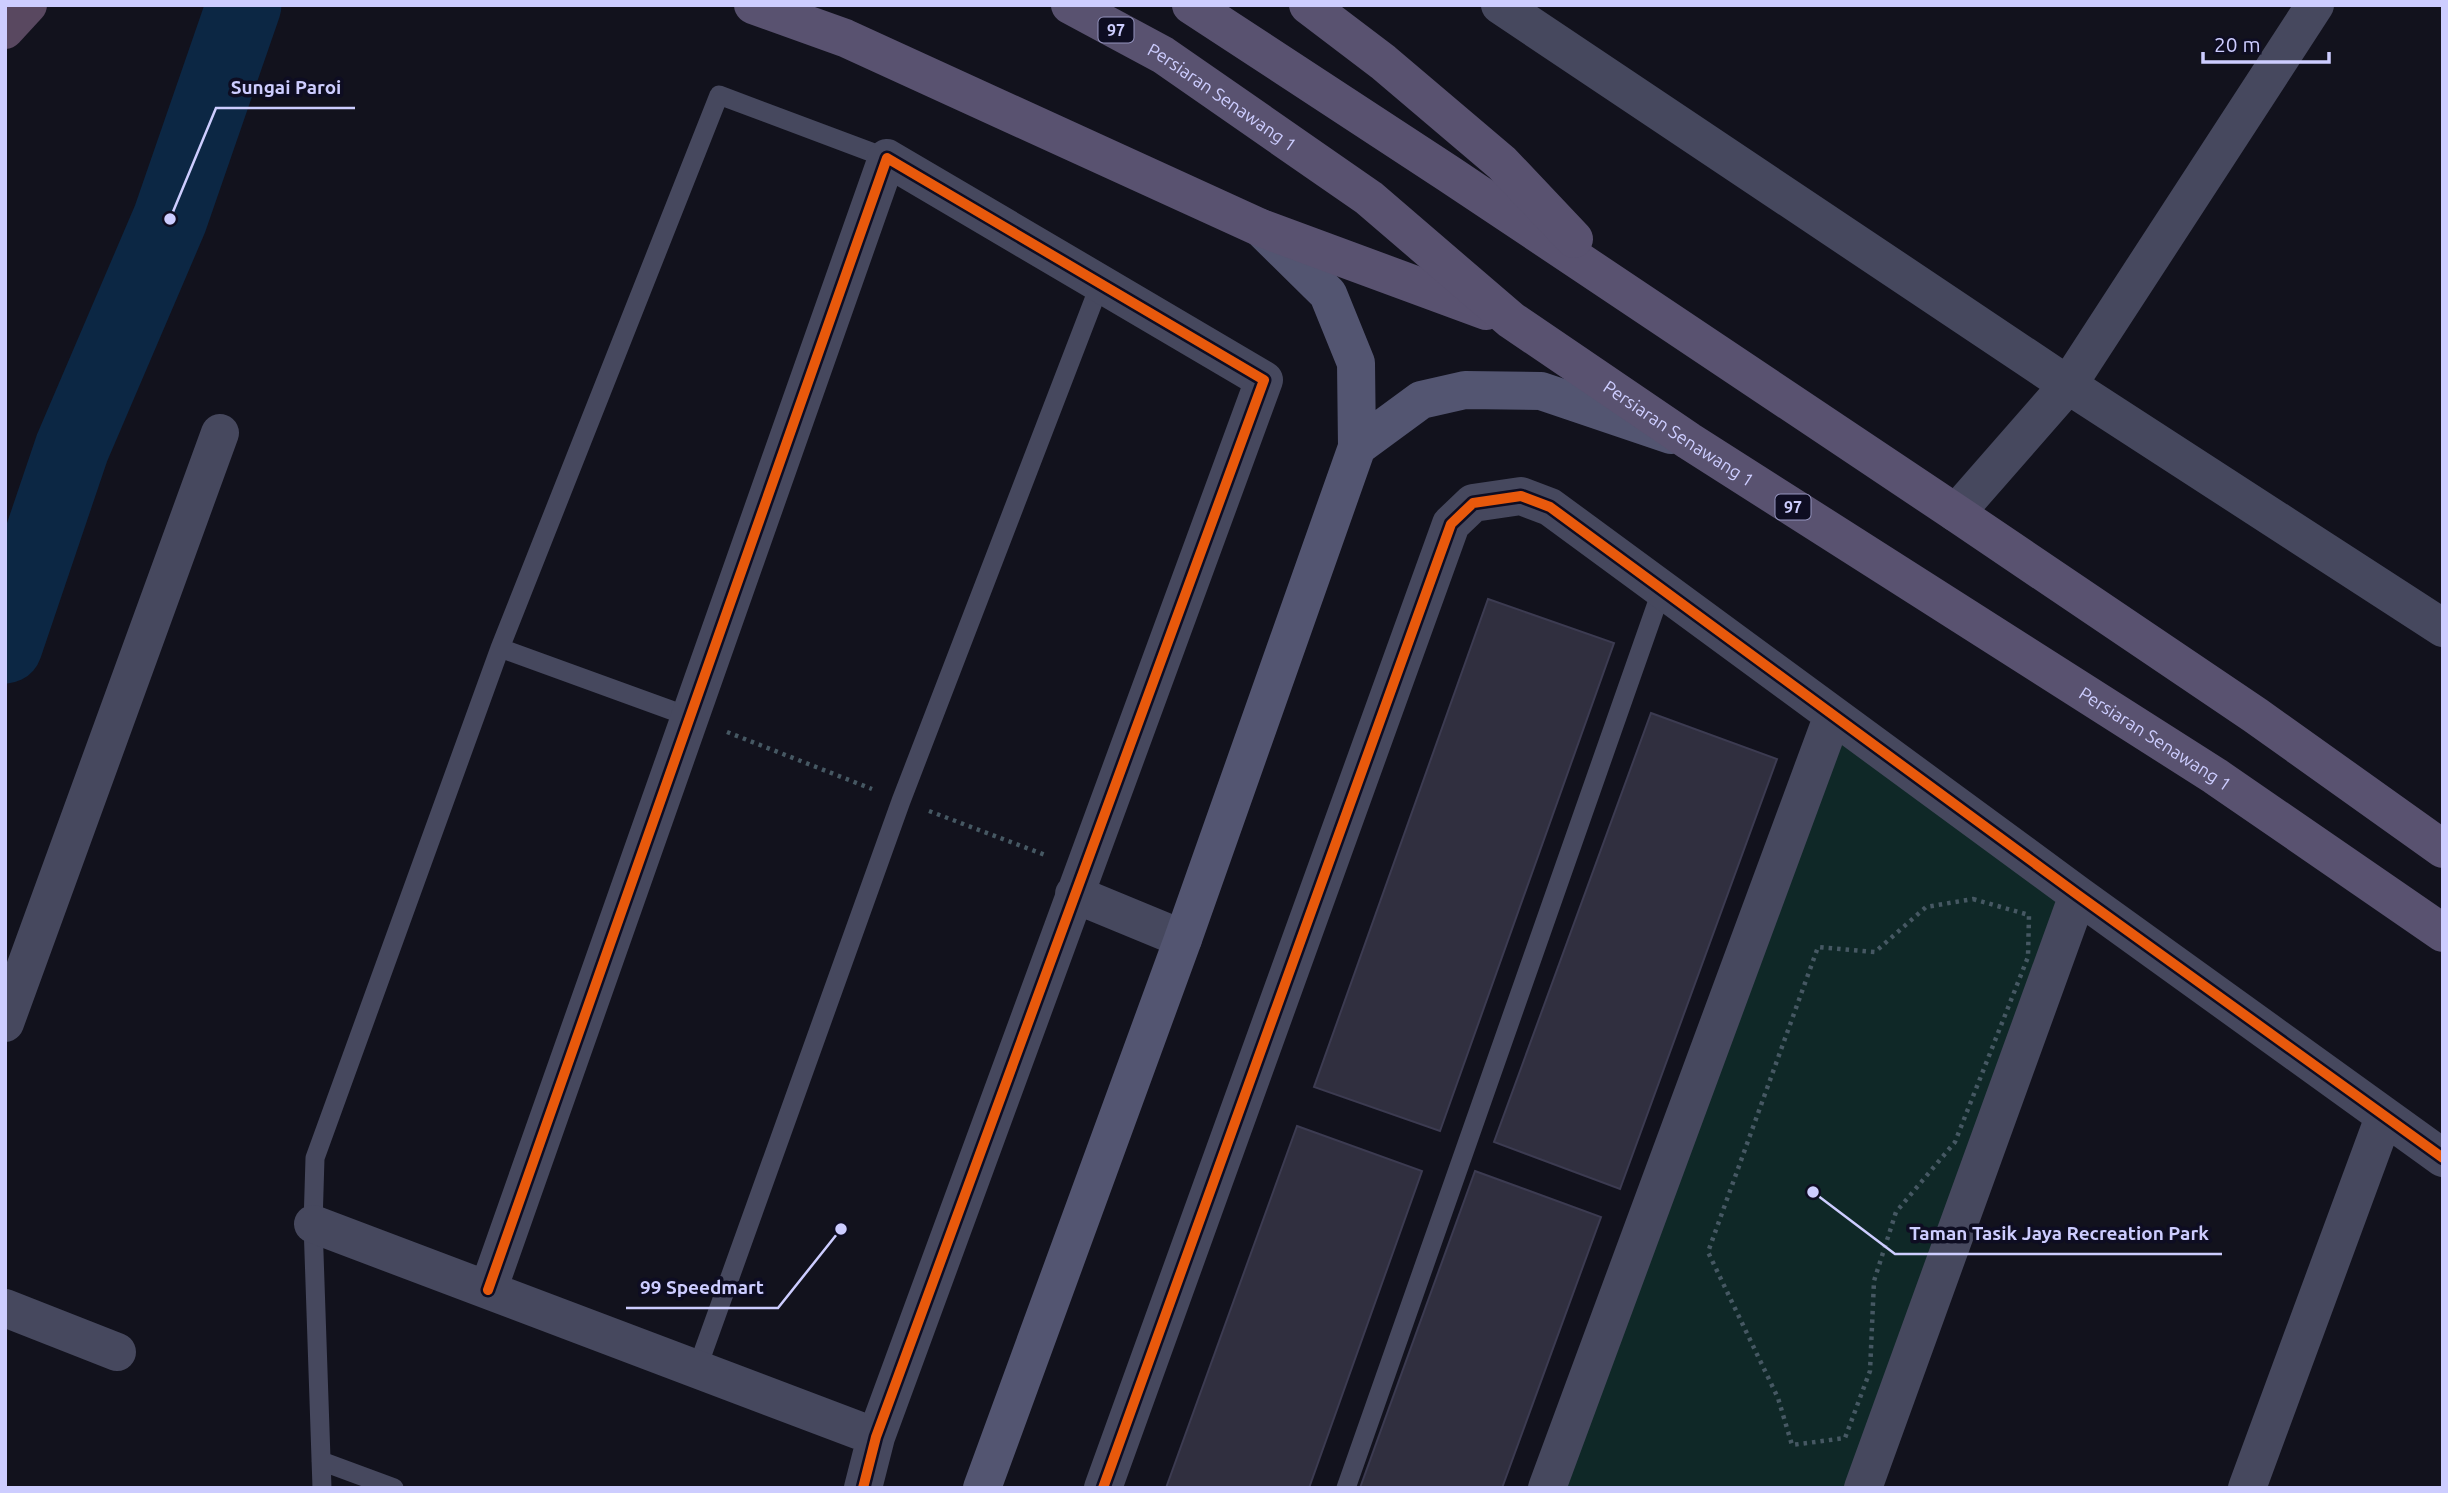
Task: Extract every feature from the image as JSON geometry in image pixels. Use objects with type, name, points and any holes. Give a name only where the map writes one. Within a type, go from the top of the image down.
[{"type":"highway","points":[[5,30],[28,5]]},
{"type":"main road","points":[[753,5],[845,38],[1261,228],[1511,320]]},
{"type":"main road","name":"Persiaran Senawang 1","points":[[1070,5],[1163,55],[1369,198],[1511,320],[1689,441],[2215,776],[2443,933]]},
{"type":"main road","points":[[1308,5],[1383,62],[1502,163],[1626,293]]},
{"type":"main road","points":[[1204,13],[1956,513],[2255,715],[2443,849]]},
{"type":"street","points":[[1500,5],[2067,385],[2443,628]]},
{"type":"street","points":[[1956,513],[2067,385],[2315,5]]},
{"type":"street","points":[[488,1290],[887,158],[1264,380],[876,1437],[863,1488]]},
{"type":"street","points":[[982,1488],[1183,939],[1357,447],[1356,363],[1328,294],[1261,228]]},
{"type":"street","points":[[1357,447],[1421,400],[1465,390],[1541,391],[1689,441]]},
{"type":"street","points":[[5,1023],[220,433]]},
{"type":"street","points":[[1103,1488],[1451,524],[1474,503],[1521,496],[1550,507],[2078,895],[2443,1158]]},
{"type":"street","points":[[1547,1488],[1833,715]]},
{"type":"street","points":[[1074,894],[1183,939]]},
{"type":"street","points":[[1863,1488],[2078,895]]},
{"type":"street","points":[[2247,1488],[2384,1117]]},
{"type":"street","points":[[313,1224],[876,1437]]},
{"type":"street","points":[[5,1308],[117,1352]]},
{"type":"lane","points":[[323,1488],[313,1224],[316,1158],[500,648],[719,95],[887,158]]},
{"type":"lane","points":[[697,1369],[901,801],[1100,284]]},
{"type":"lane","points":[[1346,1488],[1662,589]]},
{"type":"lane","points":[[500,648],[690,717]]},
{"type":"lane","points":[[321,1461],[394,1488]]},
{"type":"path","points":[[1973,899],[2029,915],[2028,957],[1955,1142],[1896,1212],[1874,1281],[1870,1371],[1845,1438],[1792,1445],[1778,1398],[1708,1252],[1818,947],[1875,952],[1926,907],[1973,899]]},
{"type":"green space","points":[[1833,716],[2076,896],[1862,1488],[1548,1488]]},
{"type":"building","points":[[1488,599],[1614,643],[1440,1131],[1314,1087]]},
{"type":"building","points":[[1651,713],[1777,759],[1620,1189],[1494,1142]]},
{"type":"building","points":[[1297,1126],[1422,1171],[1309,1488],[1166,1488]]},
{"type":"building","points":[[1475,1171],[1601,1217],[1502,1488],[1360,1488]]},
{"type":"waterway","points":[[5,646],[72,448],[170,219],[244,5]]},
{"type":"cycle path","points":[[488,1290],[887,158],[1264,380],[876,1437],[863,1488]]},
{"type":"cycle path","points":[[1103,1488],[1451,524],[1473,503],[1521,496],[1550,507],[2078,895],[2443,1158]]},
{"type":"place","name":"Sungai Paroi","points":[[170,219]]},
{"type":"place","name":"Taman Tasik Jaya Recreation Park","points":[[1813,1192]]},
{"type":"place","name":"99 Speedmart","points":[[841,1229]]}]
